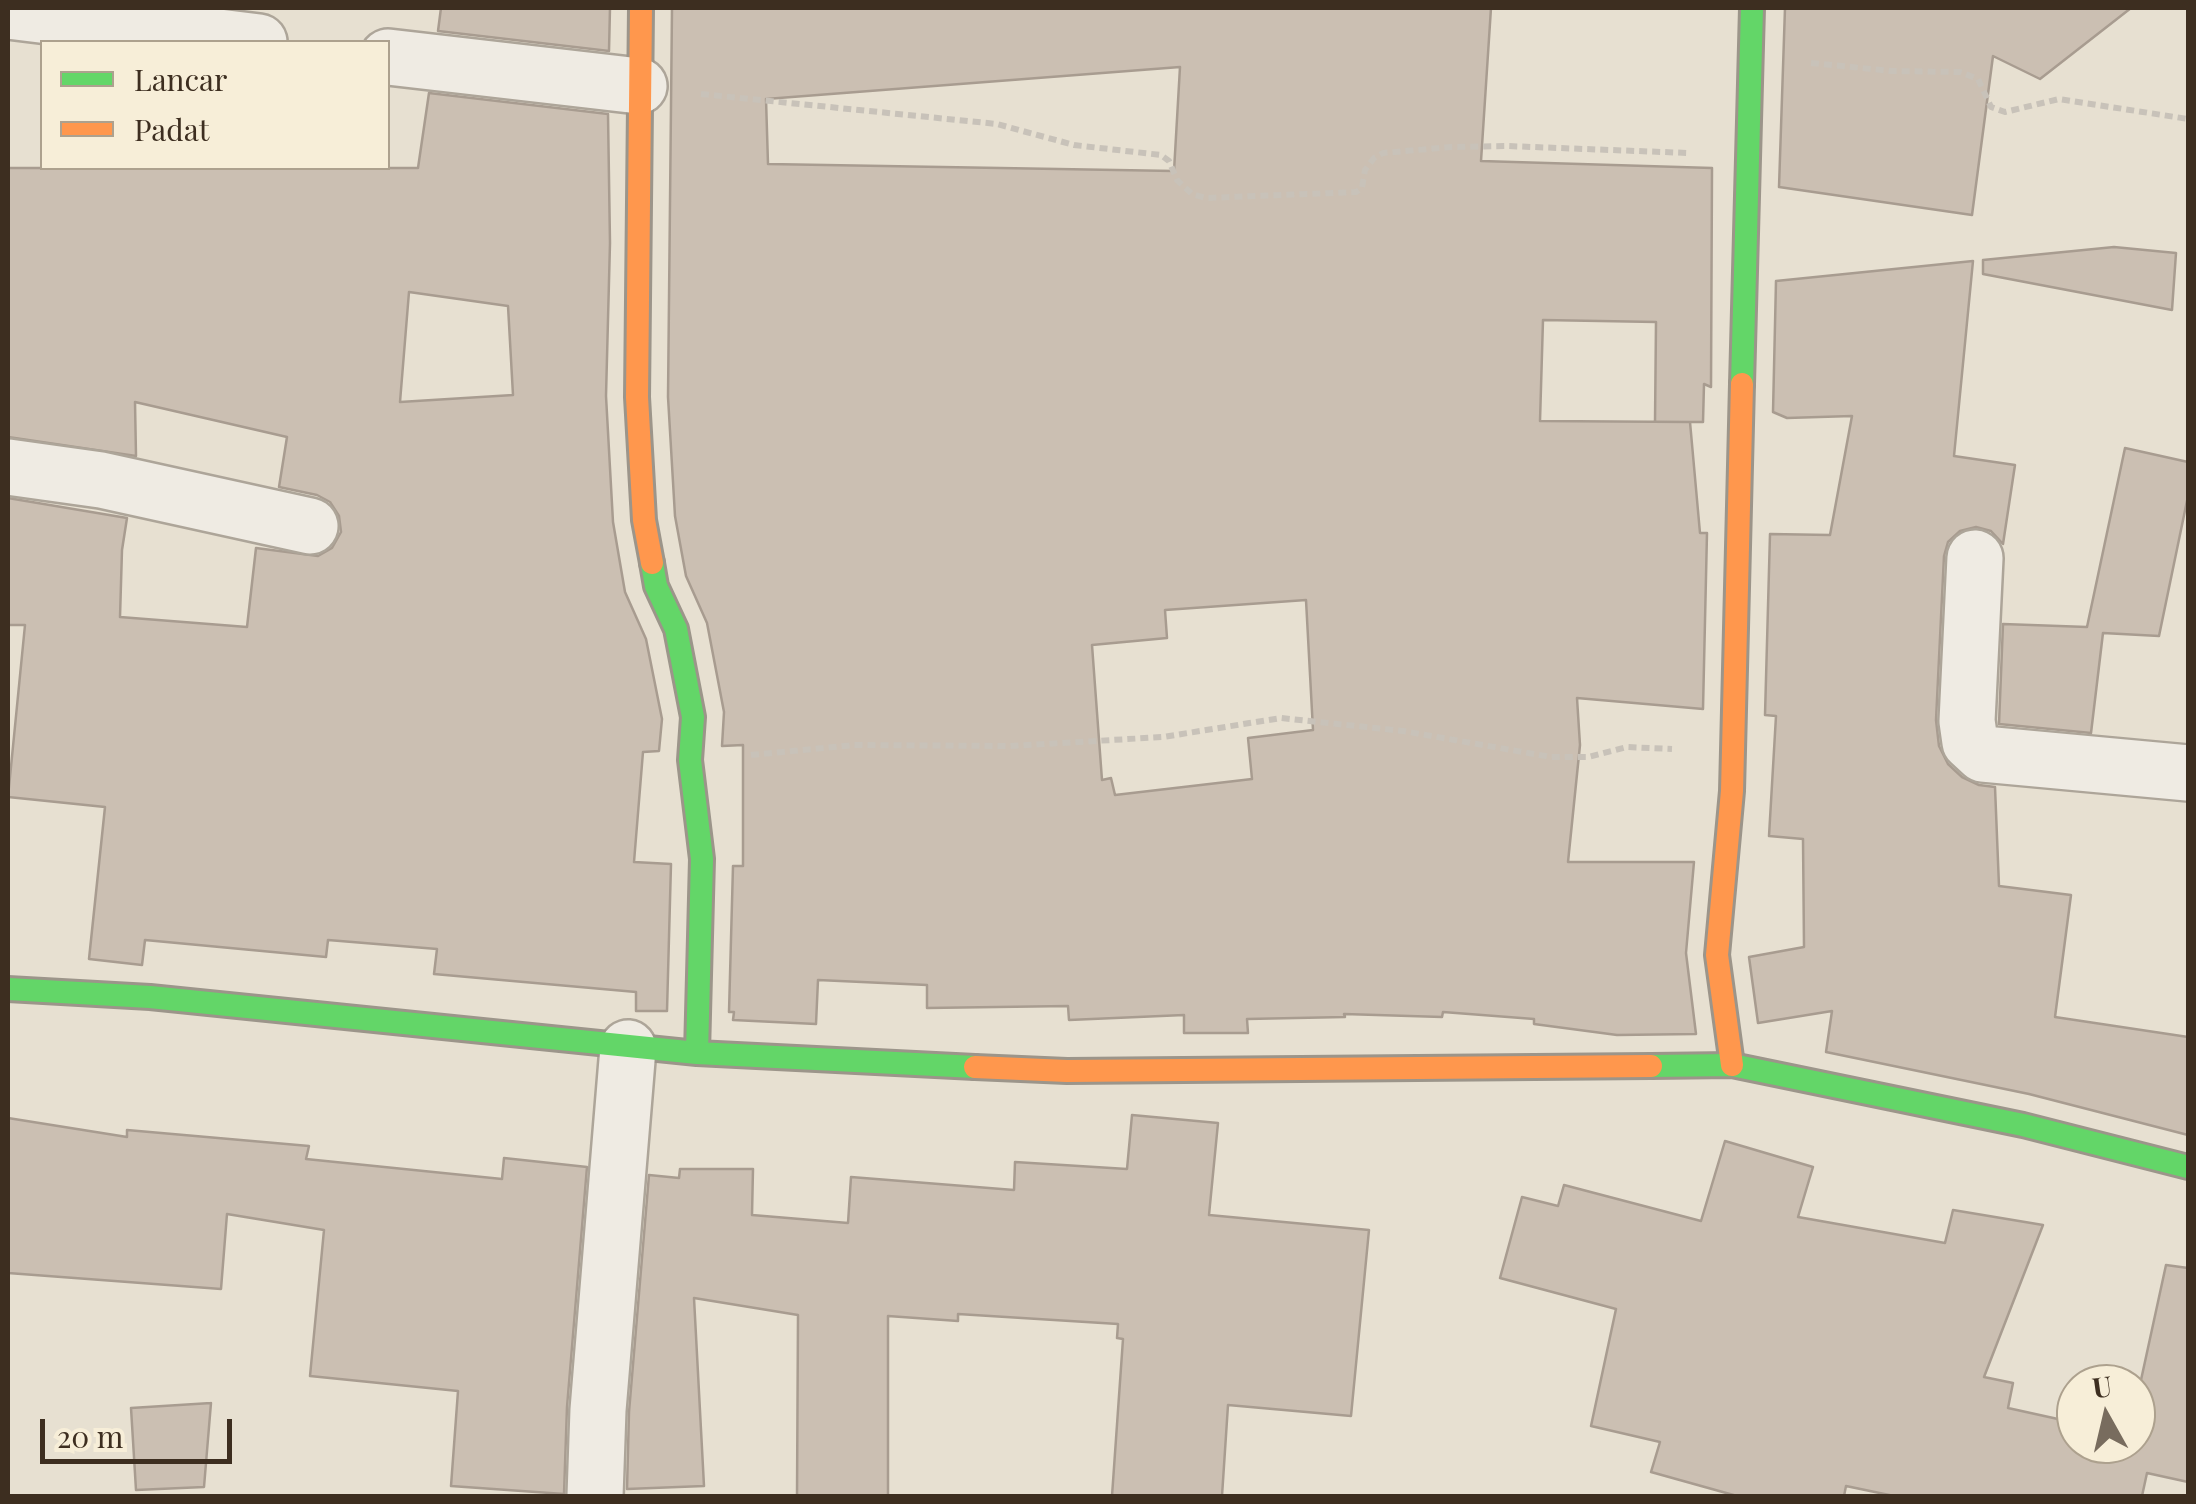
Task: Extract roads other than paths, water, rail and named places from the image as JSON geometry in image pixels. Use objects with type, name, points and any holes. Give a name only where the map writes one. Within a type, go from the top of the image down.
[{"type":"street","points":[[641,8],[642,244],[637,397],[644,520],[656,586],[676,630],[693,717],[690,760],[702,859],[697,1053]]},
{"type":"street","points":[[1732,1065],[1716,955],[1733,752],[1752,8]]},
{"type":"street","points":[[8,12],[104,16],[247,40]]},
{"type":"street","points":[[390,57],[639,86]]},
{"type":"street","points":[[8,467],[101,480],[310,526]]},
{"type":"street","points":[[1975,558],[1970,742],[1983,754],[2188,773]]},
{"type":"street","points":[[8,989],[150,997],[628,1048],[1067,1071],[1732,1065],[2023,1125],[2188,1166]]},
{"type":"street","points":[[595,1496],[598,1410],[628,1048]]}]
